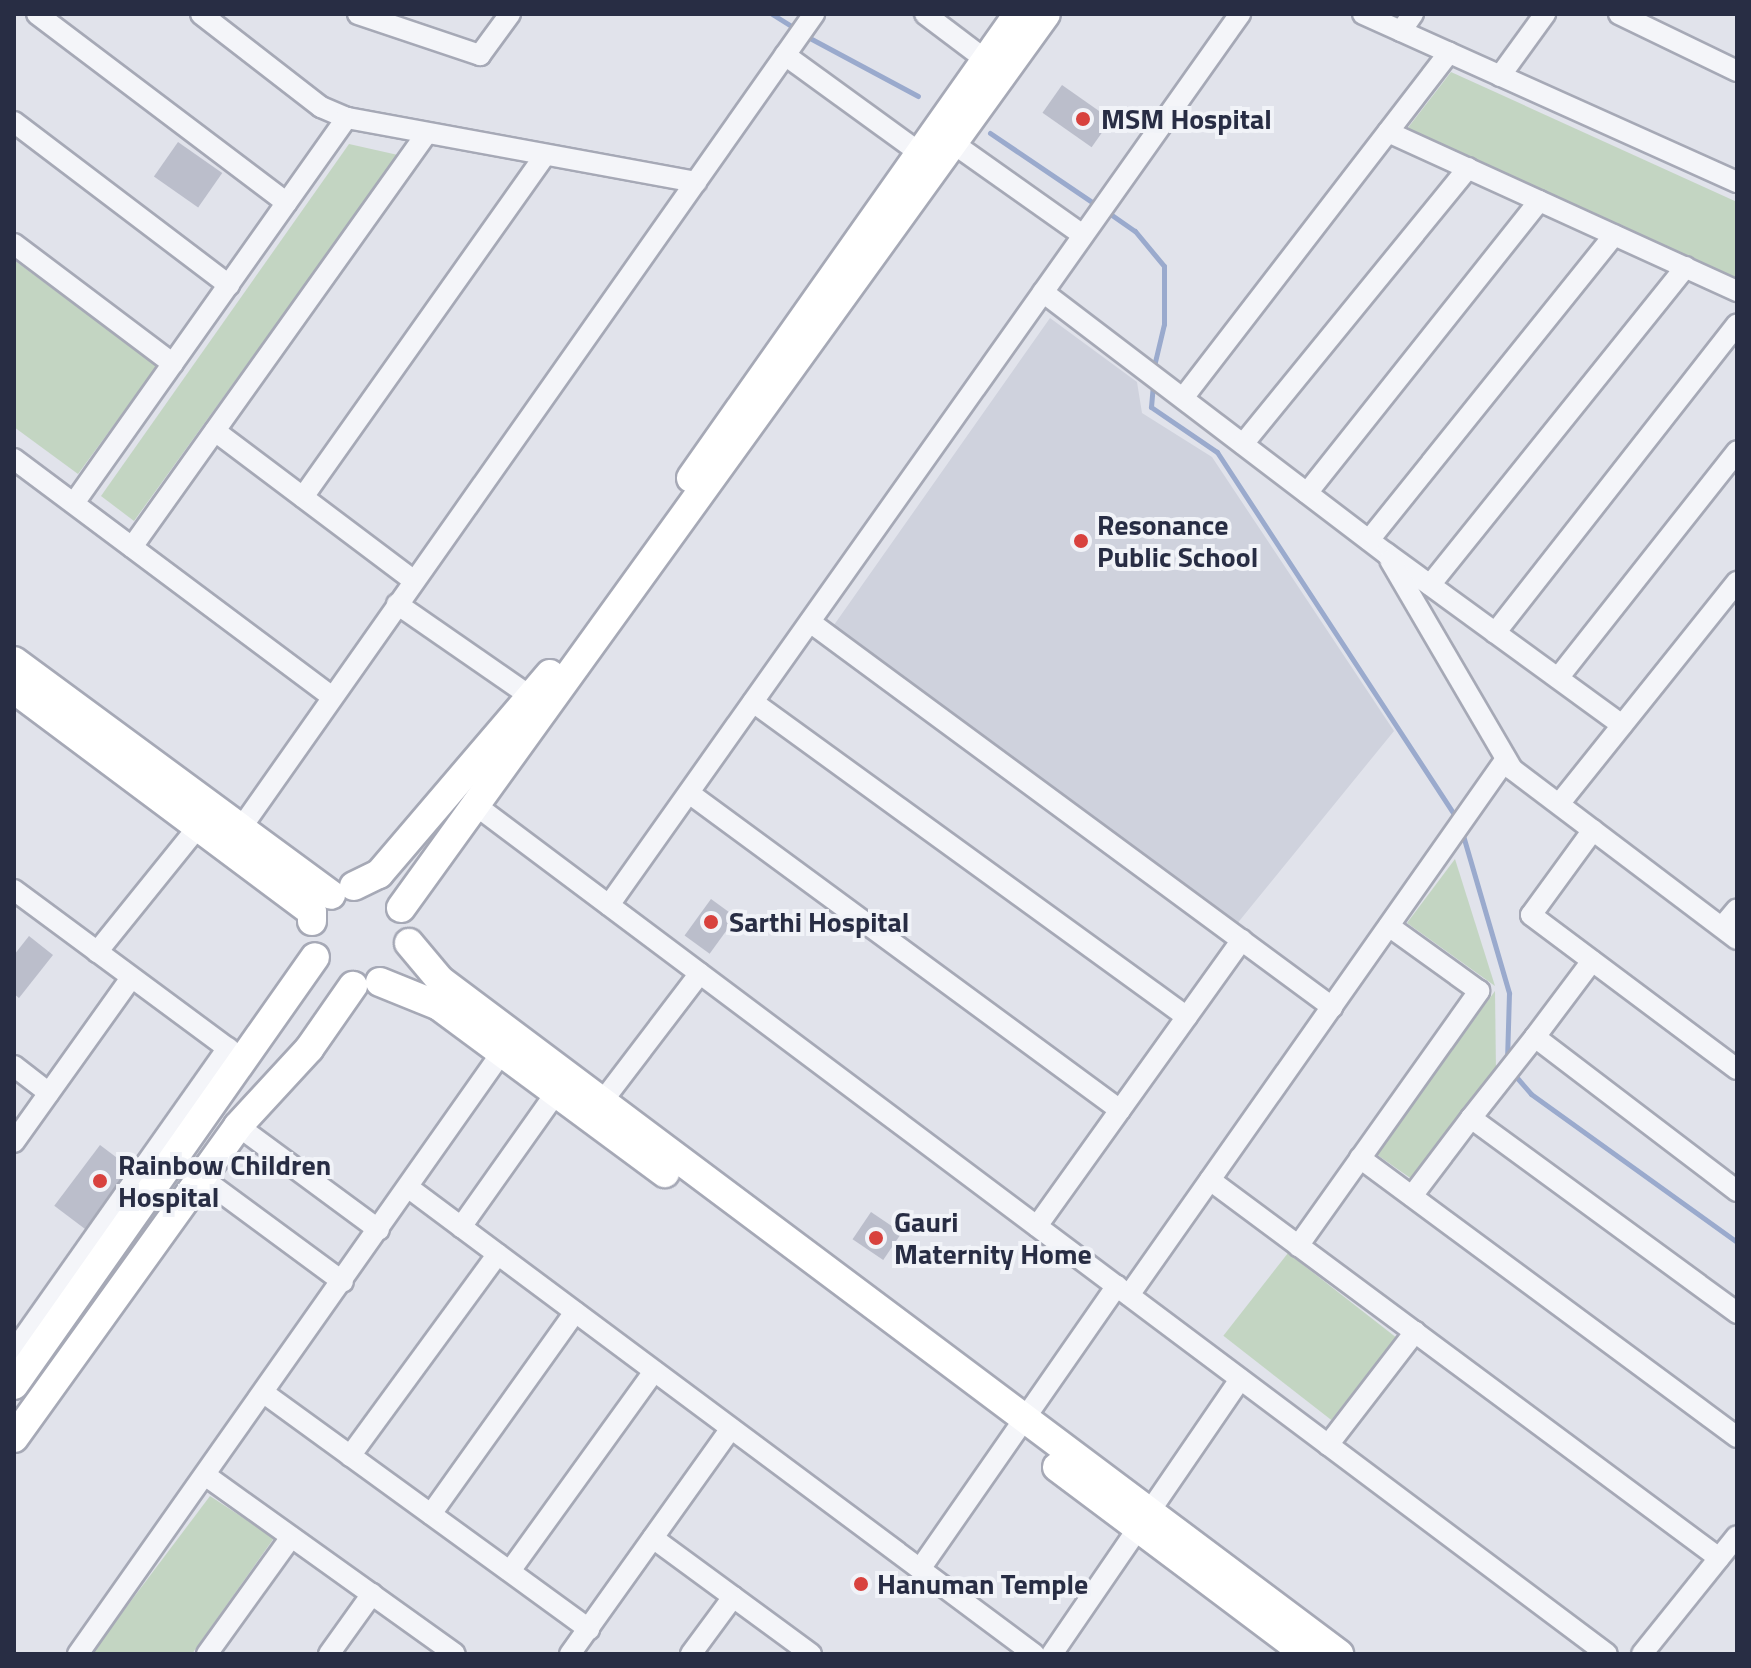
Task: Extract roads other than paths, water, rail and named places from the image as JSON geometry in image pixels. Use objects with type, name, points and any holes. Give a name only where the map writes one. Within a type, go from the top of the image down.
[{"type":"street","points":[[37,14],[287,203]]},
{"type":"street","points":[[358,14],[409,22],[480,55],[510,14]]},
{"type":"street","points":[[925,14],[995,66]]},
{"type":"street","points":[[995,66],[1018,14]]},
{"type":"street","points":[[312,921],[342,891],[379,874],[533,698],[995,66],[1046,14]]},
{"type":"street","points":[[609,905],[1240,14]]},
{"type":"street","points":[[1363,14],[1407,23],[1449,53],[1737,182]]},
{"type":"street","points":[[1500,76],[1545,14]]},
{"type":"street","points":[[1619,14],[1737,71]]},
{"type":"street","points":[[214,18],[321,107],[347,118],[696,182]]},
{"type":"street","points":[[233,839],[806,22]]},
{"type":"street","points":[[1183,398],[1449,53]]},
{"type":"street","points":[[785,55],[1083,235]]},
{"type":"street","points":[[74,503],[347,118]]},
{"type":"street","points":[[14,122],[229,285]]},
{"type":"street","points":[[1388,132],[1737,291]]},
{"type":"street","points":[[132,547],[427,133]]},
{"type":"street","points":[[401,908],[478,807],[936,148]]},
{"type":"street","points":[[303,497],[545,155]]},
{"type":"street","points":[[1243,444],[1468,168]]},
{"type":"street","points":[[1307,493],[1539,201]]},
{"type":"street","points":[[1369,540],[1614,235]]},
{"type":"street","points":[[14,244],[173,364]]},
{"type":"street","points":[[1430,585],[1686,267]]},
{"type":"street","points":[[1043,292],[1386,553],[1622,725]]},
{"type":"street","points":[[1495,633],[1737,324]]},
{"type":"street","points":[[215,431],[414,581]]},
{"type":"street","points":[[1558,678],[1737,451]]},
{"type":"street","points":[[14,459],[332,697]]},
{"type":"street","points":[[1386,553],[1506,759],[1559,804],[1730,933],[1737,909]]},
{"type":"street","points":[[1559,804],[1737,582]]},
{"type":"street","points":[[397,604],[533,698]]},
{"type":"street","points":[[810,622],[1332,1007]]},
{"type":"street","points":[[14,661],[233,839],[312,912],[315,957],[330,977],[423,996],[508,1044],[1143,1520],[1306,1654]]},
{"type":"street","points":[[14,689],[198,827],[233,839],[342,891],[371,887],[401,908],[409,943],[440,980],[556,1093],[596,1109]]},
{"type":"street","points":[[753,702],[1187,1017]]},
{"type":"street","points":[[920,1569],[1017,1425],[1210,1180],[1506,759]]},
{"type":"street","points":[[689,793],[1120,1110]]},
{"type":"street","points":[[478,807],[1607,1654]]},
{"type":"street","points":[[97,952],[198,827]]},
{"type":"street","points":[[1593,830],[1531,915],[1737,1069]]},
{"type":"street","points":[[14,890],[235,1053]]},
{"type":"street","points":[[1298,1246],[1479,991],[1389,926]]},
{"type":"street","points":[[1037,1226],[1242,940]]},
{"type":"street","points":[[14,1438],[238,1126],[366,984],[394,973],[409,943]]},
{"type":"street","points":[[14,1351],[235,1053],[315,957]]},
{"type":"street","points":[[1412,1196],[1592,961]]},
{"type":"street","points":[[596,1109],[700,973]]},
{"type":"street","points":[[14,1142],[131,978]]},
{"type":"street","points":[[1535,1037],[1737,1191]]},
{"type":"street","points":[[78,1654],[508,1044]]},
{"type":"street","points":[[14,1385],[235,1053]]},
{"type":"street","points":[[14,1066],[49,1093]]},
{"type":"street","points":[[461,1227],[556,1093]]},
{"type":"street","points":[[1471,1118],[1737,1313]]},
{"type":"street","points":[[238,1126],[379,1230]]},
{"type":"street","points":[[1360,1158],[1737,1437]]},
{"type":"street","points":[[202,1178],[343,1282]]},
{"type":"street","points":[[1210,1180],[1719,1558]]},
{"type":"street","points":[[409,1188],[1034,1654]]},
{"type":"street","points":[[350,1456],[498,1254]]},
{"type":"street","points":[[431,1514],[575,1312]]},
{"type":"street","points":[[1328,1445],[1415,1332]]},
{"type":"street","points":[[510,1571],[654,1371]]},
{"type":"street","points":[[1052,1654],[1240,1379]]},
{"type":"street","points":[[264,1393],[589,1629]]},
{"type":"street","points":[[570,1654],[731,1428]]},
{"type":"street","points":[[205,1475],[455,1654]]},
{"type":"street","points":[[1143,1520],[1339,1654]]},
{"type":"street","points":[[1642,1654],[1737,1536]]},
{"type":"street","points":[[207,1654],[291,1537]]},
{"type":"street","points":[[653,1538],[809,1653]]},
{"type":"street","points":[[329,1654],[372,1594]]},
{"type":"street","points":[[691,1654],[733,1597]]},
{"type":"waterway","points":[[772,14],[798,30]]},
{"type":"waterway","points":[[806,36],[918,96]]},
{"type":"waterway","points":[[990,133],[1098,206]]},
{"type":"waterway","points":[[1106,211],[1135,231],[1164,266],[1164,324],[1153,370]]},
{"type":"waterway","points":[[1153,384],[1151,407],[1217,452],[1457,819]]},
{"type":"waterway","points":[[1462,832],[1509,993],[1507,1059]]},
{"type":"waterway","points":[[1512,1072],[1531,1094],[1737,1242]]},
{"type":"place","name":"MSM Hospital","points":[[1083,119]]},
{"type":"place","name":"Resonance Public School","points":[[1081,541]]},
{"type":"place","name":"Sarthi Hospital","points":[[711,922]]},
{"type":"place","name":"Rainbow Children Hospital","points":[[100,1181]]},
{"type":"place","name":"Gauri Maternity Home","points":[[876,1238]]},
{"type":"place","name":"Hanuman Temple","points":[[861,1584]]}]
